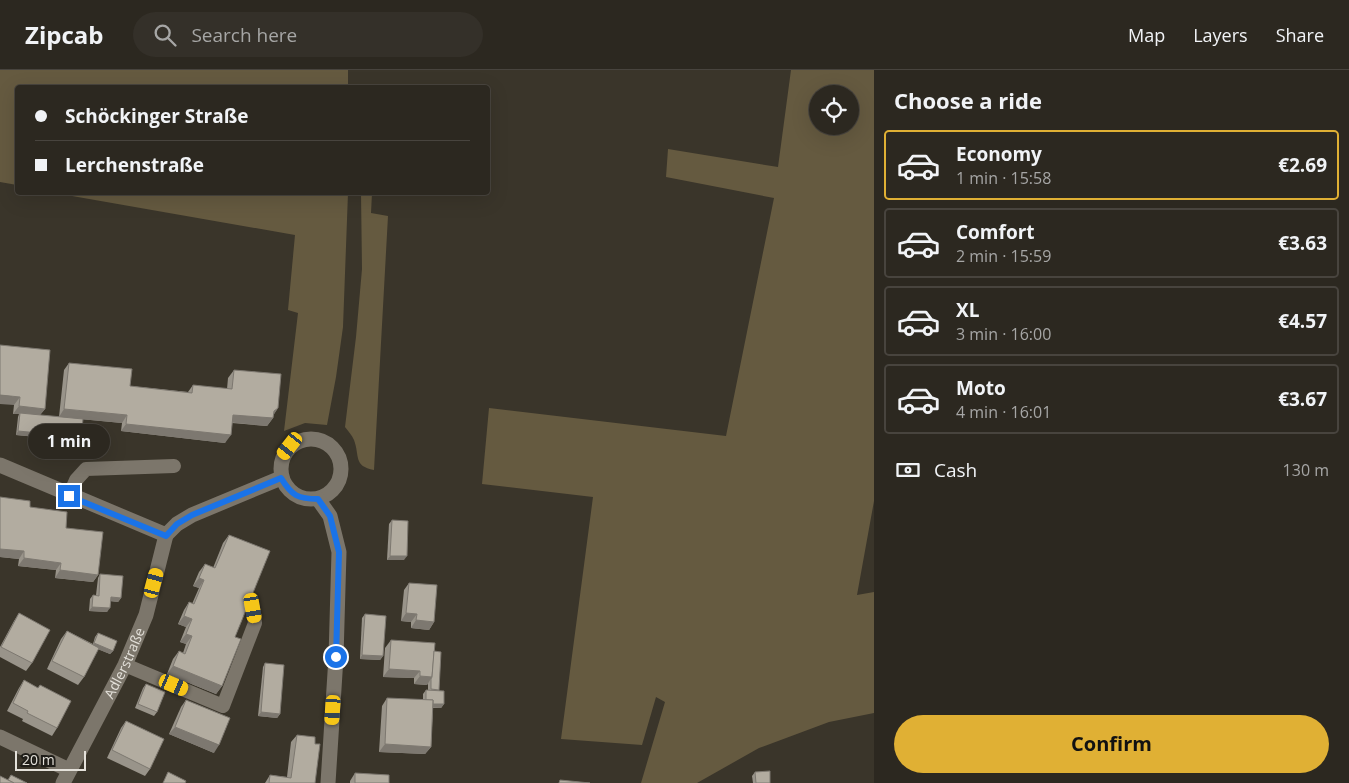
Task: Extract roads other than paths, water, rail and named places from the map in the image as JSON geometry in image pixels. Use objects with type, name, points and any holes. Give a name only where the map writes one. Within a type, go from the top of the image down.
[{"type":"street","points":[[311,438],[323,441],[332,447],[340,458],[342,471],[338,484],[330,494],[318,499],[303,499],[289,492],[281,478],[280,467],[283,456],[290,446],[300,440],[311,438]]},
{"type":"street","points":[[0,465],[166,536],[177,524],[192,515],[281,478]]},
{"type":"street","points":[[318,499],[330,516],[339,552],[336,657],[328,783]]},
{"type":"street","name":"Adlerstraße","points":[[66,777],[125,665],[146,615],[166,536]]},
{"type":"street","points":[[0,737],[66,777]]},
{"type":"lane","points":[[69,496],[76,480],[86,469],[174,466]]},
{"type":"lane","points":[[125,665],[223,706],[255,623],[253,608]]}]
